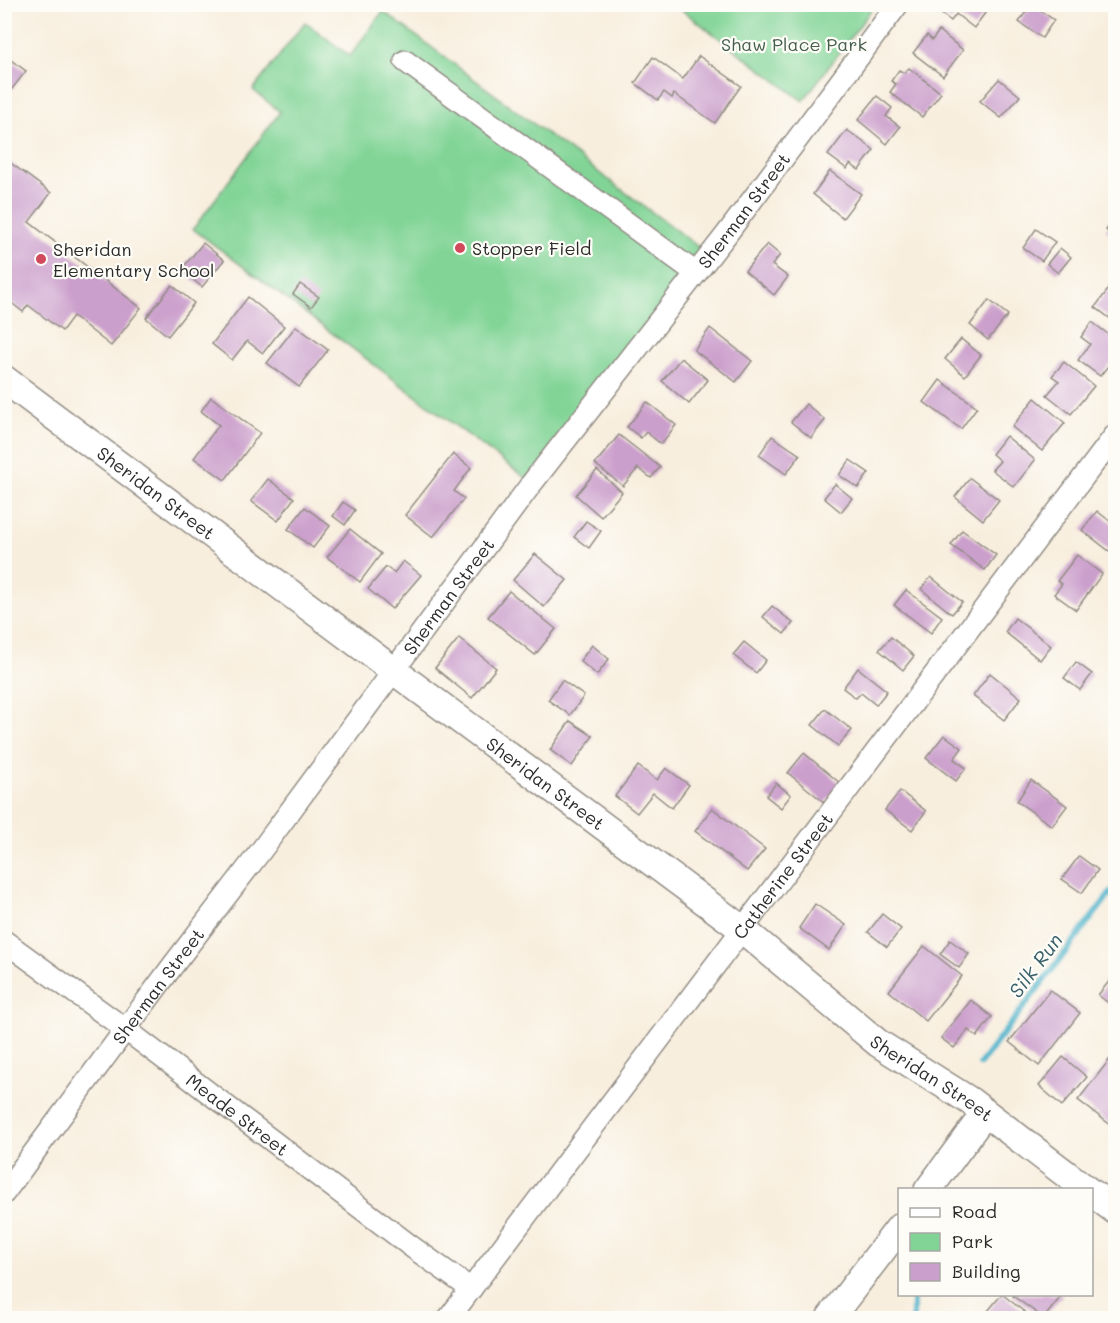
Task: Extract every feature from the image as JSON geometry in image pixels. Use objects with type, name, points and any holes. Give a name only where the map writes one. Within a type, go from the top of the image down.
[{"type":"street","name":"Sherman Street","points":[[4,1193],[260,852],[532,483],[696,273],[898,4]]},
{"type":"street","points":[[405,62],[696,273]]},
{"type":"street","name":"Sheridan Street","points":[[4,379],[742,929],[878,1043],[986,1113],[1084,1188]]},
{"type":"street","name":"Catherine Street","points":[[449,1318],[1116,434]]},
{"type":"street","name":"Meade Street","points":[[4,941],[471,1289]]},
{"type":"street","points":[[930,1188],[986,1113]]},
{"type":"street","points":[[1093,1194],[1116,1211]]},
{"type":"street","points":[[830,1318],[898,1230]]},
{"type":"green space","name":"Shaw Place Park","points":[[675,5],[875,5],[803,101]]},
{"type":"green space","name":"Stopper Field","points":[[383,11],[705,252],[532,483],[193,229],[280,112],[253,90],[305,22],[350,56]]},
{"type":"building","points":[[941,4],[982,4],[988,9],[974,28],[956,14],[951,21],[936,10]]},
{"type":"building","points":[[1031,4],[1054,20],[1042,38],[1019,22]]},
{"type":"building","points":[[939,31],[963,50],[943,76],[913,53],[927,35],[932,40]]},
{"type":"building","points":[[4,55],[26,71],[12,89],[4,83]]},
{"type":"building","points":[[699,56],[741,86],[715,123],[674,94],[672,98],[664,92],[658,100],[635,83],[653,57],[683,79]]},
{"type":"building","points":[[909,68],[941,93],[922,117],[890,92],[896,84],[891,81],[899,70],[904,73]]},
{"type":"building","points":[[999,79],[1020,96],[1001,118],[980,101]]},
{"type":"building","points":[[877,96],[892,108],[886,116],[900,127],[887,144],[858,120]]},
{"type":"building","points":[[847,130],[874,150],[859,170],[850,164],[847,169],[828,155]]},
{"type":"building","name":"Sheridan Elementary School","points":[[4,158],[51,193],[29,222],[141,308],[111,346],[73,316],[62,331],[28,305],[23,312],[4,297]]},
{"type":"building","points":[[830,171],[861,194],[843,218],[813,194]]},
{"type":"building","points":[[1116,216],[1116,237],[1106,230]]},
{"type":"building","points":[[1036,229],[1055,242],[1042,261],[1023,248]]},
{"type":"building","points":[[203,243],[224,260],[202,287],[181,270]]},
{"type":"building","points":[[767,244],[780,255],[772,265],[788,277],[774,295],[745,271]]},
{"type":"building","points":[[1060,248],[1071,257],[1058,273],[1047,264]]},
{"type":"building","points":[[1113,283],[1116,285],[1116,323],[1095,307]]},
{"type":"building","points":[[300,284],[319,297],[311,307],[293,294]]},
{"type":"building","points":[[172,285],[194,303],[168,336],[146,318]]},
{"type":"building","points":[[248,297],[284,326],[263,353],[247,341],[232,360],[212,344]]},
{"type":"building","points":[[989,300],[1008,315],[988,340],[970,325]]},
{"type":"building","points":[[1092,322],[1116,340],[1116,356],[1100,376],[1078,360],[1090,344],[1081,337]]},
{"type":"building","points":[[296,326],[328,350],[299,387],[267,363]]},
{"type":"building","points":[[710,328],[752,361],[736,382],[694,350]]},
{"type":"building","points":[[961,339],[981,355],[965,376],[945,359]]},
{"type":"building","points":[[681,358],[708,380],[689,404],[662,381]]},
{"type":"building","points":[[1064,362],[1094,386],[1071,414],[1047,395],[1059,381],[1052,376]]},
{"type":"building","points":[[940,380],[977,407],[961,429],[924,402]]},
{"type":"building","points":[[211,397],[260,433],[225,480],[194,458],[219,425],[201,411]]},
{"type":"building","points":[[1035,398],[1065,423],[1042,451],[1012,427]]},
{"type":"building","points":[[647,402],[676,425],[661,444],[646,432],[641,438],[627,427]]},
{"type":"building","points":[[806,404],[825,420],[811,438],[791,422]]},
{"type":"building","points":[[619,435],[660,467],[651,478],[638,468],[623,486],[595,464]]},
{"type":"building","points":[[772,436],[800,455],[786,474],[759,455]]},
{"type":"building","points":[[1006,436],[1035,460],[1014,487],[992,470],[1000,461],[992,454]]},
{"type":"building","points":[[453,454],[471,468],[454,491],[464,499],[433,537],[405,515]]},
{"type":"building","points":[[850,460],[869,473],[858,488],[839,475]]},
{"type":"building","points":[[597,470],[622,492],[601,517],[576,495]]},
{"type":"building","points":[[970,478],[999,500],[983,520],[955,497]]},
{"type":"building","points":[[268,479],[294,498],[278,521],[251,501]]},
{"type":"building","points":[[835,484],[852,498],[841,512],[824,498]]},
{"type":"building","points":[[343,502],[355,510],[345,525],[333,516]]},
{"type":"building","points":[[305,507],[330,526],[313,548],[288,529]]},
{"type":"building","points":[[1097,511],[1116,526],[1116,551],[1113,554],[1082,530]]},
{"type":"building","points":[[586,521],[601,531],[589,548],[574,537]]},
{"type":"building","points":[[350,529],[381,554],[360,582],[327,557]]},
{"type":"building","points":[[962,530],[996,555],[985,570],[951,545]]},
{"type":"building","points":[[535,554],[567,580],[544,607],[513,580]]},
{"type":"building","points":[[1077,555],[1102,574],[1076,610],[1054,594],[1062,584],[1057,581]]},
{"type":"building","points":[[403,561],[421,575],[392,609],[368,589],[386,567],[394,573]]},
{"type":"building","points":[[931,577],[962,602],[952,614],[921,589]]},
{"type":"building","points":[[906,590],[942,617],[931,633],[894,605]]},
{"type":"building","points":[[509,591],[556,629],[535,655],[488,617]]},
{"type":"building","points":[[772,606],[793,623],[784,634],[763,617]]},
{"type":"building","points":[[1015,618],[1051,646],[1040,660],[1005,632]]},
{"type":"building","points":[[891,637],[914,656],[903,670],[879,650]]},
{"type":"building","points":[[459,638],[496,668],[472,698],[435,668]]},
{"type":"building","points":[[744,642],[766,660],[756,673],[733,655]]},
{"type":"building","points":[[592,645],[609,659],[597,675],[580,661]]},
{"type":"building","points":[[1076,662],[1092,674],[1080,690],[1064,678]]},
{"type":"building","points":[[858,668],[887,691],[876,705],[861,693],[856,698],[843,688]]},
{"type":"building","points":[[990,673],[1021,698],[1004,720],[973,696]]},
{"type":"building","points":[[562,680],[584,696],[570,715],[548,700]]},
{"type":"building","points":[[825,709],[852,730],[838,746],[812,725]]},
{"type":"building","points":[[570,721],[593,736],[572,766],[550,750]]},
{"type":"building","points":[[944,735],[962,748],[954,759],[966,768],[956,781],[926,758]]},
{"type":"building","points":[[804,753],[841,784],[825,803],[788,773]]},
{"type":"building","points":[[638,766],[657,780],[666,768],[689,785],[672,808],[653,793],[637,813],[615,796]]},
{"type":"building","points":[[1031,780],[1067,806],[1052,826],[1017,801]]},
{"type":"building","points":[[776,783],[791,795],[781,808],[766,796]]},
{"type":"building","points":[[900,791],[926,811],[912,830],[885,810]]},
{"type":"building","points":[[712,808],[765,849],[747,871],[695,831]]},
{"type":"building","points":[[1079,856],[1098,870],[1082,893],[1062,879]]},
{"type":"building","points":[[815,904],[846,925],[829,950],[799,928]]},
{"type":"building","points":[[882,914],[901,929],[887,947],[868,932]]},
{"type":"building","points":[[950,940],[969,954],[959,968],[940,954]]},
{"type":"building","points":[[924,946],[962,976],[926,1021],[889,991]]},
{"type":"building","points":[[1116,973],[1116,1009],[1098,995]]},
{"type":"building","points":[[1050,990],[1080,1013],[1039,1066],[1009,1042]]},
{"type":"building","points":[[971,1000],[992,1017],[977,1037],[968,1030],[954,1048],[941,1038]]},
{"type":"building","points":[[1063,1057],[1087,1077],[1062,1106],[1039,1086]]},
{"type":"building","points":[[1110,1059],[1116,1063],[1116,1129],[1078,1100]]},
{"type":"building","points":[[1000,1296],[1004,1296],[1032,1318],[982,1318]]},
{"type":"building","points":[[1013,1296],[1061,1296],[1044,1318]]},
{"type":"waterway","name":"Silk Run","points":[[980,1064],[1116,886]]},
{"type":"waterway","name":"Silk Run","points":[[913,1296],[913,1318]]},
{"type":"place","name":"Stopper Field","points":[[460,248]]},
{"type":"place","name":"Sheridan Elementary School","points":[[41,259]]}]
